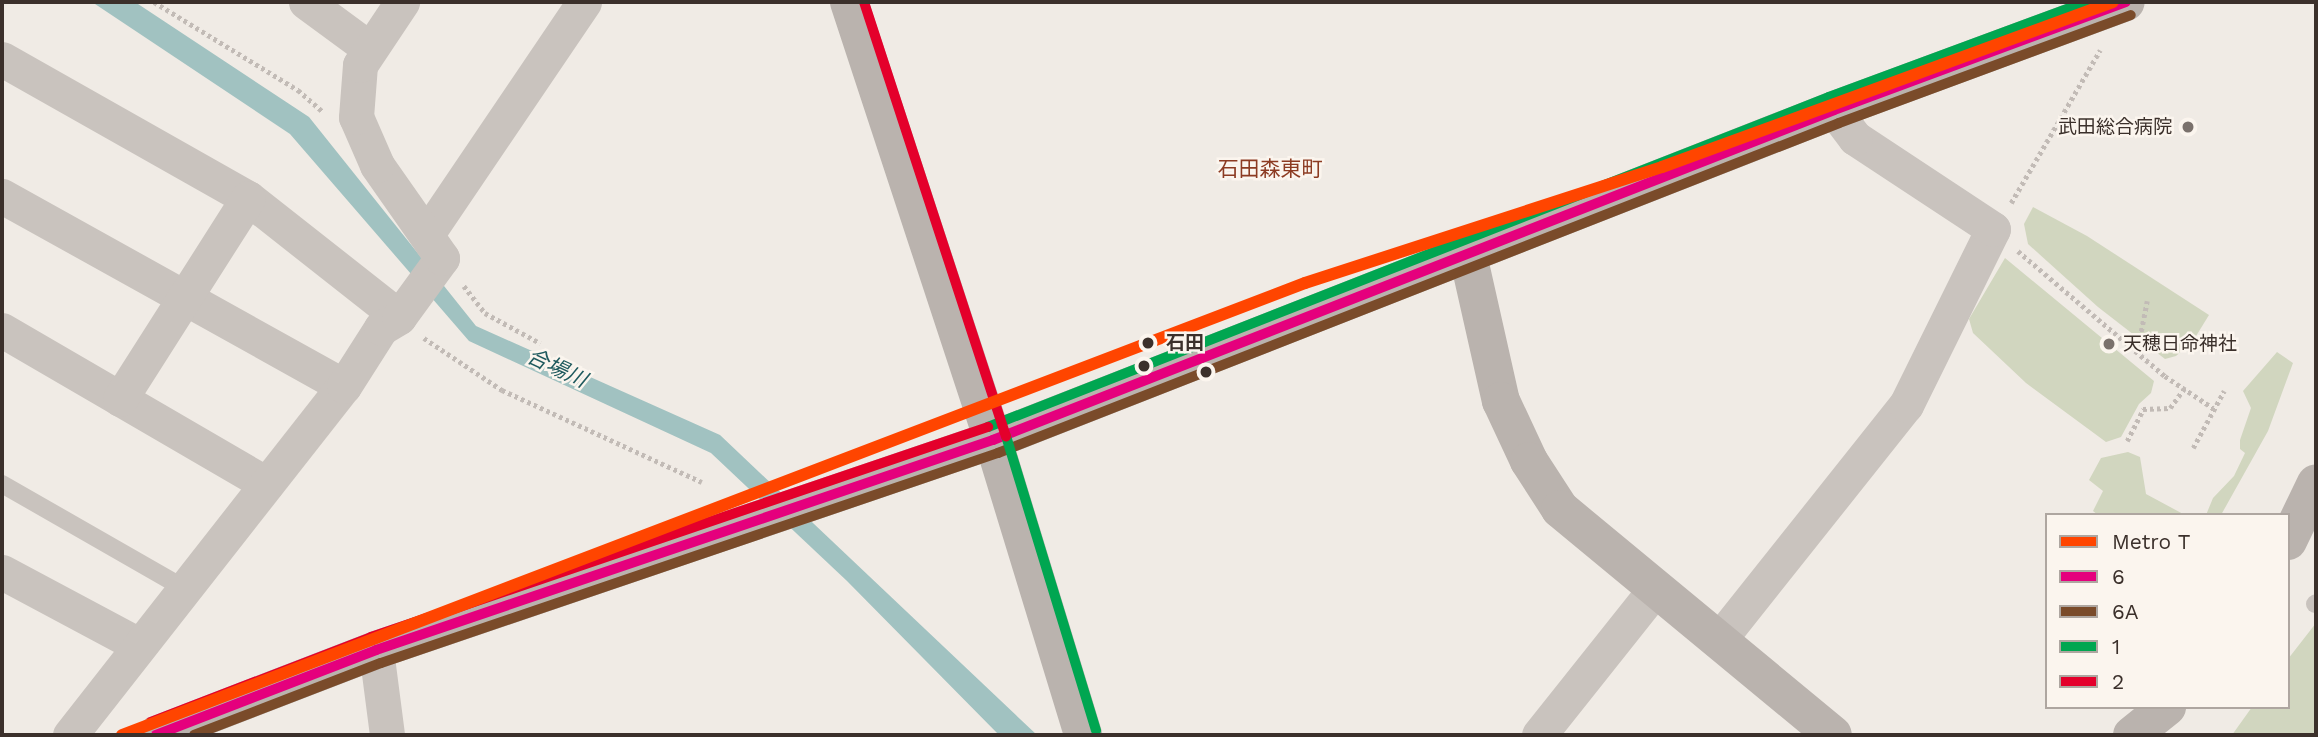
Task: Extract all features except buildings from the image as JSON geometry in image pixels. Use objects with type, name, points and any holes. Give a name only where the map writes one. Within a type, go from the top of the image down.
[{"type":"street","points":[[306,2],[370,49]]},
{"type":"street","points":[[402,2],[360,65],[356,117],[377,165],[434,253]]},
{"type":"street","points":[[70,735],[344,386],[381,328],[403,312],[434,253],[584,2]]},
{"type":"street","points":[[849,2],[993,440],[1083,735]]},
{"type":"street","points":[[156,735],[376,650],[993,440],[1834,110],[2107,15]]},
{"type":"street","points":[[2,59],[248,198],[403,312]]},
{"type":"street","points":[[1718,641],[1906,405],[2003,237],[1855,138],[1834,110]]},
{"type":"street","points":[[2,197],[344,386]]},
{"type":"street","points":[[120,399],[182,296],[248,198]]},
{"type":"street","points":[[1468,255],[1501,401],[1529,461],[1560,509],[1833,735]]},
{"type":"street","points":[[2,330],[267,484]]},
{"type":"street","points":[[2290,537],[2316,483]]},
{"type":"street","points":[[2,572],[139,645]]},
{"type":"street","points":[[1539,735],[1656,588]]},
{"type":"street","points":[[376,650],[387,735]]},
{"type":"street","points":[[2132,735],[2164,709]]},
{"type":"lane","points":[[2,484],[185,589]]},
{"type":"path","points":[[154,2],[298,90],[328,116]]},
{"type":"path","points":[[2107,15],[2003,237],[2165,376],[2213,408]]},
{"type":"path","points":[[434,253],[485,313],[540,342]]},
{"type":"path","points":[[2137,352],[2147,301]]},
{"type":"path","points":[[403,312],[502,390],[702,482]]},
{"type":"path","points":[[2127,441],[2143,409],[2170,408],[2184,389]]},
{"type":"path","points":[[2193,448],[2224,391]]},
{"type":"green space","points":[[2033,207],[2087,236],[2209,315],[2193,341],[2176,356],[2165,359],[2098,307],[2028,244],[2024,224]]},
{"type":"green space","points":[[2005,258],[2154,381],[2151,393],[2139,404],[2121,437],[2106,442],[2026,383],[1973,333],[1969,319]]},
{"type":"green space","points":[[2277,352],[2293,363],[2268,431],[2222,513],[2207,513],[2213,498],[2234,476],[2245,453],[2240,449],[2240,440],[2251,408],[2243,391]]},
{"type":"green space","points":[[2128,452],[2140,457],[2146,494],[2181,513],[2096,513],[2093,511],[2103,491],[2089,480],[2101,458]]},
{"type":"green space","points":[[2316,623],[2316,735],[2232,735],[2251,709],[2290,709],[2290,656]]},
{"type":"water","name":"合場川","points":[[92,2],[135,2],[309,117],[476,326],[720,435],[1037,735],[999,735],[847,581],[711,453],[469,341],[290,134]]},
{"type":"metro line","name":"T","points":[[122,735],[1305,283],[1662,167],[2113,2]]},
{"type":"transit line","name":"2","points":[[864,2],[1006,436]]},
{"type":"transit line","name":"1","points":[[988,427],[1829,97],[2086,2]]},
{"type":"transit line","name":"6","points":[[156,735],[376,650],[993,440],[1834,110],[2126,2]]},
{"type":"transit line","name":"6A","points":[[194,735],[381,663],[998,453],[1839,123],[2131,15]]},
{"type":"transit line","name":"2","points":[[151,722],[371,637],[988,427]]},
{"type":"transit line","name":"1","points":[[1006,436],[1096,731]]},
{"type":"place","name":"武田総合病院","points":[[2188,127]]},
{"type":"place","name":"石田","points":[[1148,343]]},
{"type":"place","name":"天穂日命神社","points":[[2109,344]]},
{"type":"district","name":"石田森東町","points":[[1270,169]]}]
